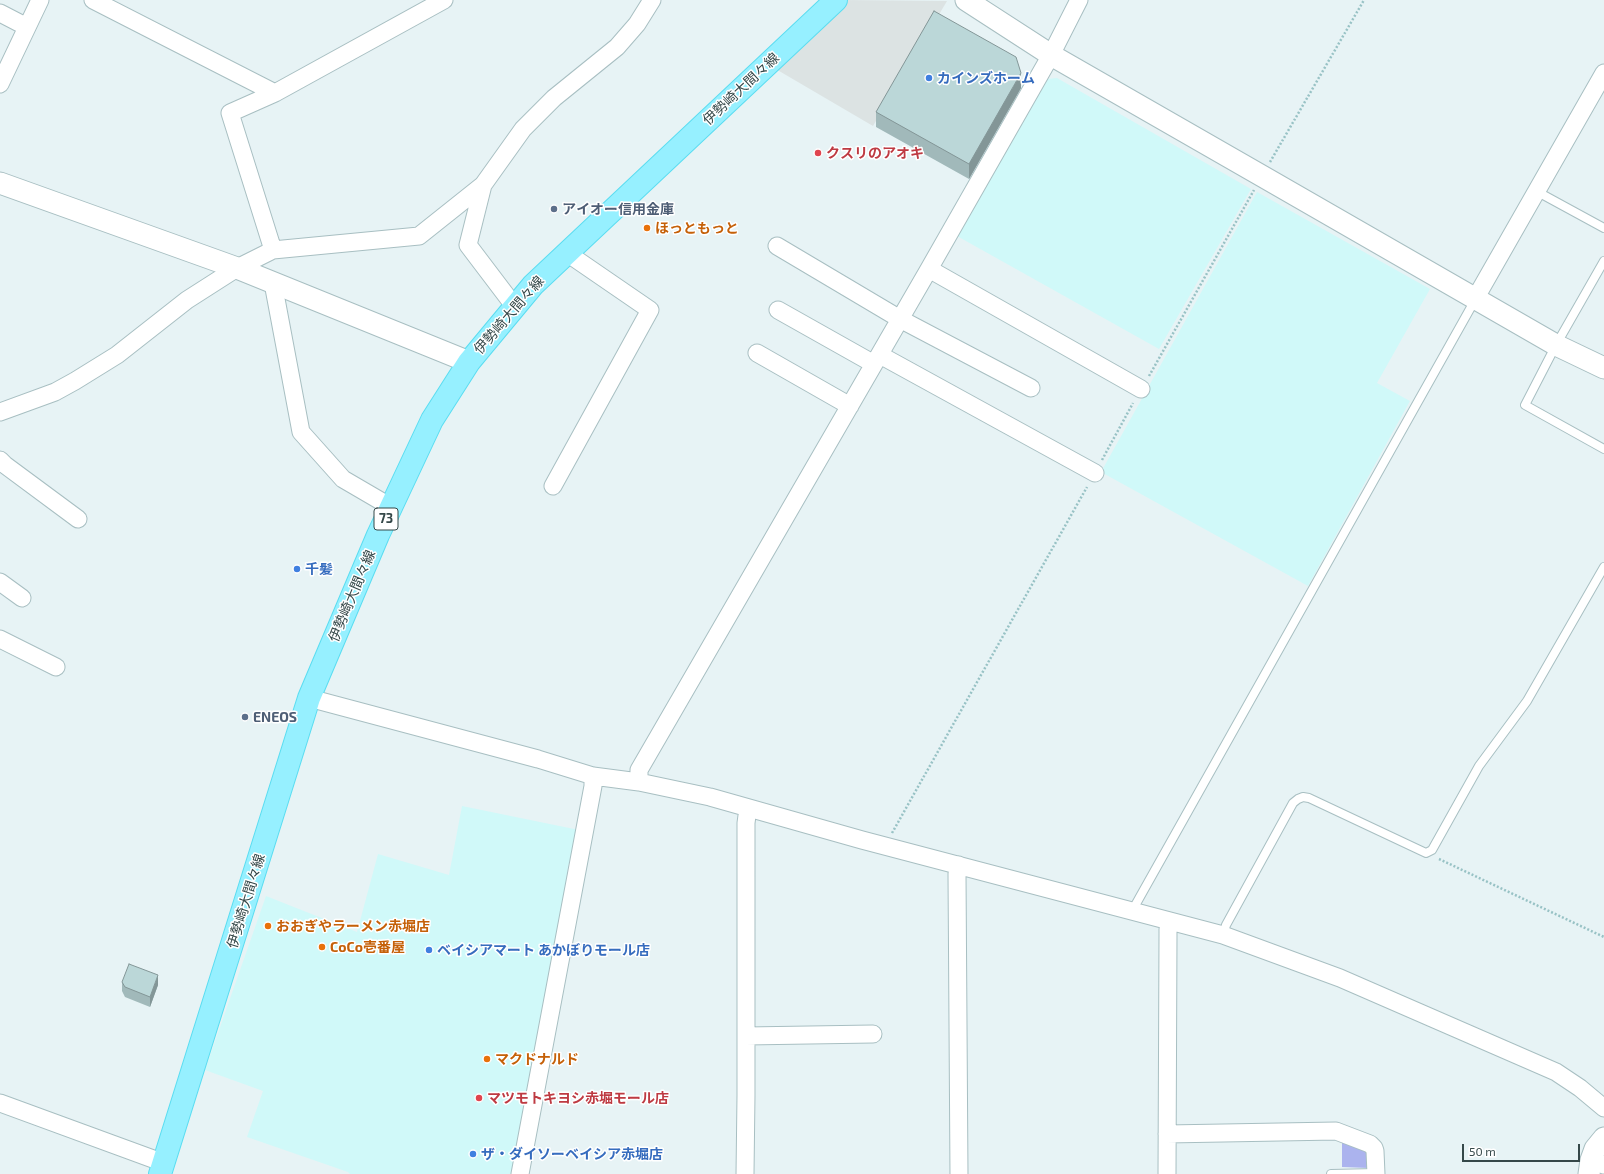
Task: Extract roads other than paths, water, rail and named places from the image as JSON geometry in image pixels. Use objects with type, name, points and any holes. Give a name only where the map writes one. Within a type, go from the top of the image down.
[{"type":"main road","name":"伊勢崎大間々線","points":[[162,1168],[309,698],[391,507],[432,420],[469,362],[533,285],[836,0]]},
{"type":"street","points":[[0,84],[40,0]]},
{"type":"street","points":[[92,0],[275,93]]},
{"type":"street","points":[[273,250],[230,113],[275,93],[444,0]]},
{"type":"street","points":[[0,412],[55,392],[75,381],[117,355],[187,300],[237,268],[273,250],[419,236],[483,185],[523,129],[554,98],[617,47],[637,24],[652,0]]},
{"type":"street","points":[[966,0],[1051,55],[1475,299],[1556,344],[1604,368]]},
{"type":"street","points":[[639,782],[639,770],[929,269],[1051,55],[1079,0]]},
{"type":"street","points":[[0,14],[27,27]]},
{"type":"street","points":[[1475,299],[1604,74]]},
{"type":"street","points":[[0,183],[237,268],[469,362]]},
{"type":"street","points":[[483,185],[468,245],[515,307]]},
{"type":"street","points":[[777,246],[900,319],[1031,388]]},
{"type":"street","points":[[553,486],[650,310],[567,253]]},
{"type":"street","points":[[929,269],[1141,389]]},
{"type":"street","points":[[273,283],[301,432],[343,479],[391,507]]},
{"type":"street","points":[[778,310],[1095,473]]},
{"type":"street","points":[[757,354],[850,406]]},
{"type":"street","points":[[0,460],[78,518]]},
{"type":"street","points":[[0,582],[22,598]]},
{"type":"street","points":[[0,640],[56,667]]},
{"type":"street","points":[[309,698],[538,759],[592,776],[639,782],[710,796],[748,808],[1223,935],[1340,978],[1556,1072],[1580,1088],[1604,1108]]},
{"type":"street","points":[[520,1174],[593,786],[592,776]]},
{"type":"street","points":[[745,1174],[746,823],[748,808]]},
{"type":"street","points":[[959,865],[957,874],[959,1174]]},
{"type":"street","points":[[1168,1174],[1168,929],[1173,922]]},
{"type":"street","points":[[746,1036],[873,1034]]},
{"type":"street","points":[[0,1103],[162,1168]]},
{"type":"street","points":[[1167,1134],[1336,1130],[1370,1144],[1374,1148],[1376,1174]]},
{"type":"street","points":[[1595,1166],[1595,1149],[1604,1138]]},
{"type":"lane","points":[[1536,191],[1604,228]]},
{"type":"lane","points":[[1604,261],[1556,344],[1525,405],[1604,449]]},
{"type":"lane","points":[[1132,911],[1475,299]]},
{"type":"lane","points":[[1223,935],[1226,926],[1290,810],[1298,799],[1303,797],[1309,798],[1426,853],[1432,850],[1480,766],[1526,700],[1604,567]]},
{"type":"lane","points":[[1331,1174],[1376,1174]]},
{"type":"place","name":"カインズホーム","points":[[929,78]]},
{"type":"place","name":"クスリのアオキ","points":[[818,153]]},
{"type":"place","name":"アイオー信用金庫","points":[[554,209]]},
{"type":"place","name":"ほっともっと","points":[[647,228]]},
{"type":"place","name":"千髪","points":[[297,569]]},
{"type":"place","name":"ENEOS","points":[[245,717]]},
{"type":"place","name":"おおぎやラーメン赤堀店","points":[[268,926]]},
{"type":"place","name":"CoCo壱番屋","points":[[322,947]]},
{"type":"place","name":"ベイシアマート あかぼりモール店","points":[[429,950]]},
{"type":"place","name":"マクドナルド","points":[[487,1059]]},
{"type":"place","name":"マツモトキヨシ赤堀モール店","points":[[479,1098]]},
{"type":"place","name":"ザ・ダイソーベイシア赤堀店","points":[[473,1154]]}]
